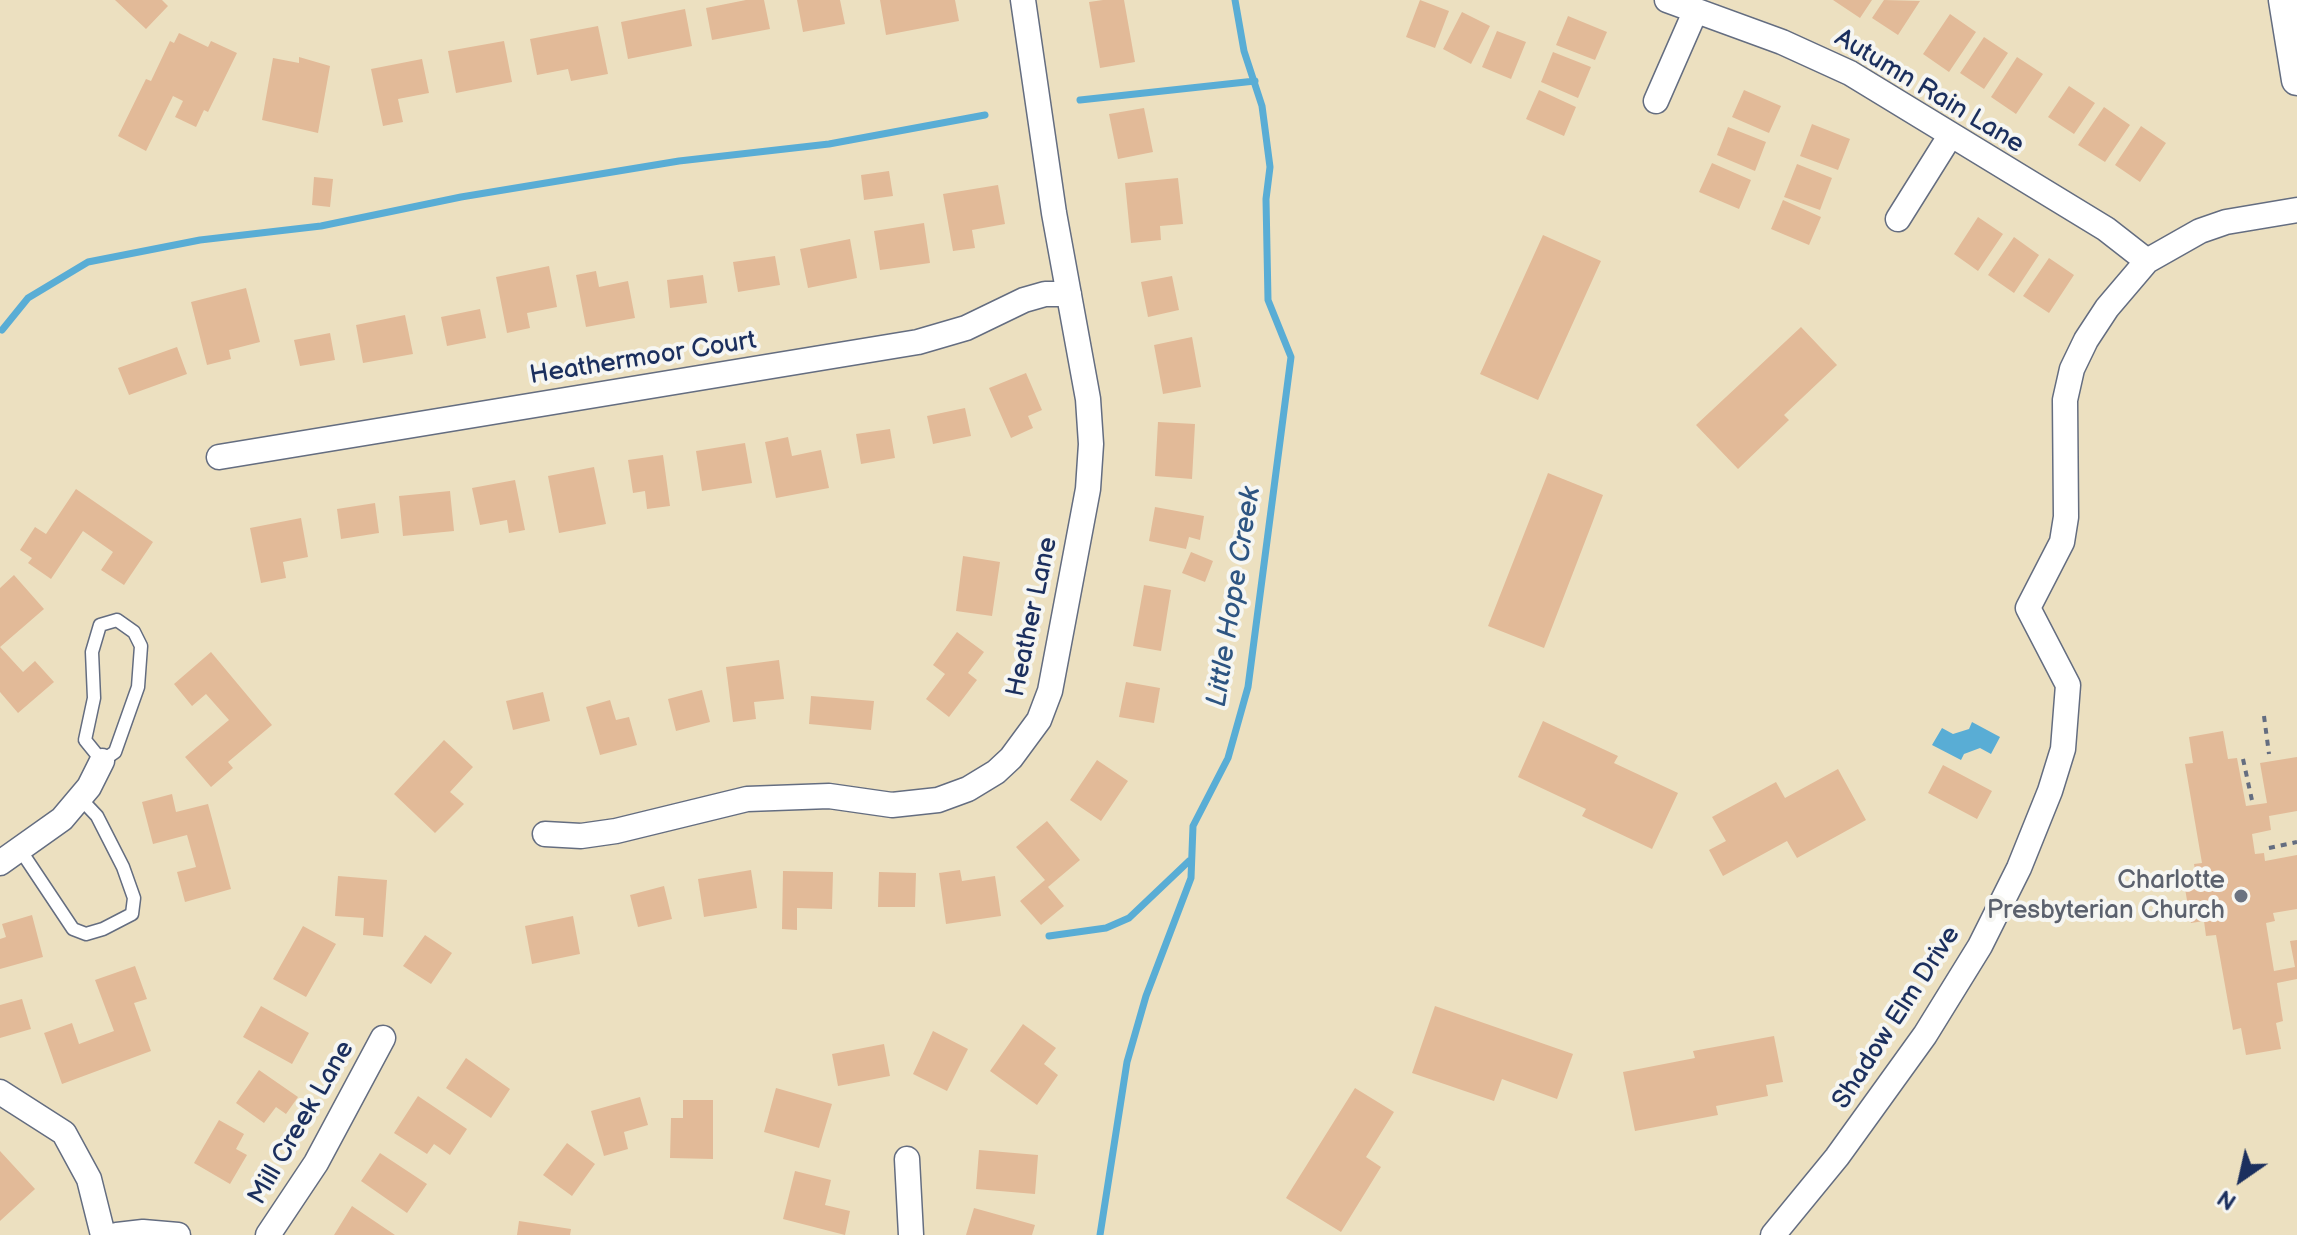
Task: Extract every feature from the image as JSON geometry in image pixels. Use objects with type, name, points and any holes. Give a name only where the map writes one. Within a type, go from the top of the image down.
[{"type":"street","name":"Heather Lane","points":[[545,834],[581,836],[616,831],[747,799],[829,796],[892,805],[938,800],[968,789],[1011,758],[1039,720],[1050,691],[1088,489],[1091,444],[1088,399],[1023,0]]},
{"type":"street","name":"Autumn Rain Lane","points":[[1667,0],[1782,42],[1850,73],[2106,229],[2147,261]]},
{"type":"street","points":[[2284,0],[2297,80]]},
{"type":"street","points":[[1656,101],[1695,12]]},
{"type":"street","points":[[1898,219],[1950,136]]},
{"type":"street","name":"Shadow Elm Drive","points":[[1773,1235],[1837,1157],[1925,1035],[1980,946],[2019,868],[2050,791],[2063,749],[2068,685],[2028,608],[2062,542],[2066,517],[2065,400],[2072,369],[2086,340],[2107,308],[2147,261],[2200,231],[2226,222],[2297,210]]},
{"type":"street","name":"Heathermoor Court","points":[[219,457],[918,342],[966,328],[1024,300],[1045,294],[1069,294]]},
{"type":"street","points":[[10,857],[62,819],[80,798],[102,761]]},
{"type":"street","name":"Mill Creek Lane","points":[[268,1235],[316,1163],[383,1038]]},
{"type":"street","points":[[0,1092],[64,1133],[89,1179],[103,1235]]},
{"type":"street","points":[[907,1159],[911,1235]]},
{"type":"street","points":[[117,1235],[152,1232],[178,1235]]},
{"type":"lane","points":[[117,620],[134,632],[141,646],[138,687],[115,752],[102,761],[85,740],[94,698],[92,652],[100,625],[117,620]]},
{"type":"lane","points":[[10,857],[73,929],[86,934],[132,914],[134,898],[123,867],[97,816],[80,798]]},
{"type":"path","points":[[2264,716],[2269,754]]},
{"type":"path","points":[[2243,759],[2253,805]]},
{"type":"path","points":[[2269,848],[2297,842]]},
{"type":"water","points":[[1972,722],[2000,737],[1991,754],[1980,748],[1964,754],[1961,760],[1932,745],[1942,728],[1953,734],[1969,729]]},
{"type":"building","points":[[115,0],[162,0],[168,6],[146,29]]},
{"type":"building","points":[[746,0],[764,0],[770,29],[712,40],[706,8]]},
{"type":"building","points":[[797,0],[840,0],[845,24],[803,32]]},
{"type":"building","points":[[880,0],[955,0],[959,21],[886,35]]},
{"type":"building","points":[[1124,0],[1135,62],[1100,68],[1089,2]]},
{"type":"building","points":[[1420,0],[1449,11],[1435,48],[1406,37]]},
{"type":"building","points":[[1833,0],[1872,0],[1860,18]]},
{"type":"building","points":[[1884,0],[1920,1],[1898,35],[1872,18]]},
{"type":"building","points":[[685,9],[692,46],[628,59],[621,22]]},
{"type":"building","points":[[1462,12],[1490,26],[1471,64],[1443,49]]},
{"type":"building","points":[[1950,14],[1976,32],[1949,72],[1923,54]]},
{"type":"building","points":[[1568,16],[1607,32],[1595,60],[1556,45]]},
{"type":"building","points":[[598,26],[608,74],[571,81],[568,69],[537,75],[530,39]]},
{"type":"building","points":[[1497,31],[1526,42],[1511,79],[1482,67]]},
{"type":"building","points":[[179,33],[208,47],[211,41],[237,53],[208,112],[204,110],[196,127],[175,117],[183,101],[173,96],[146,151],[118,136],[146,79],[151,81],[170,41],[174,43]]},
{"type":"building","points":[[1984,37],[2008,53],[1984,89],[1960,73]]},
{"type":"building","points":[[504,41],[512,82],[456,93],[448,51]]},
{"type":"building","points":[[1553,52],[1591,67],[1578,98],[1541,82]]},
{"type":"building","points":[[299,57],[330,66],[318,133],[262,120],[273,58],[299,63]]},
{"type":"building","points":[[2017,57],[2043,74],[2016,114],[1991,97]]},
{"type":"building","points":[[422,59],[429,93],[398,99],[403,122],[383,126],[371,69]]},
{"type":"building","points":[[2069,86],[2095,103],[2074,134],[2048,117]]},
{"type":"building","points":[[1539,90],[1576,107],[1564,136],[1526,119]]},
{"type":"building","points":[[1744,90],[1781,106],[1769,133],[1732,117]]},
{"type":"building","points":[[2104,107],[2130,125],[2105,162],[2078,145]]},
{"type":"building","points":[[1144,108],[1153,152],[1118,159],[1109,114]]},
{"type":"building","points":[[1812,124],[1850,139],[1838,170],[1800,156]]},
{"type":"building","points":[[2141,126],[2166,143],[2140,182],[2115,165]]},
{"type":"building","points":[[1728,127],[1766,142],[1755,171],[1717,155]]},
{"type":"building","points":[[1712,163],[1751,180],[1739,209],[1699,192]]},
{"type":"building","points":[[1797,164],[1832,178],[1820,210],[1784,197]]},
{"type":"building","points":[[889,171],[893,196],[864,200],[861,175]]},
{"type":"building","points":[[314,177],[333,179],[330,207],[312,205]]},
{"type":"building","points":[[1178,178],[1183,224],[1160,226],[1161,240],[1131,243],[1125,183]]},
{"type":"building","points":[[998,185],[1005,224],[972,230],[975,248],[953,251],[943,194]]},
{"type":"building","points":[[1783,200],[1821,217],[1809,245],[1771,229]]},
{"type":"building","points":[[1978,217],[2003,234],[1978,271],[1954,254]]},
{"type":"building","points":[[924,223],[930,263],[880,270],[874,231]]},
{"type":"building","points":[[1543,235],[1601,261],[1538,400],[1480,374]]},
{"type":"building","points":[[2014,237],[2039,255],[2014,293],[1988,275]]},
{"type":"building","points":[[850,239],[857,278],[808,288],[800,249]]},
{"type":"building","points":[[775,256],[780,285],[738,292],[733,262]]},
{"type":"building","points":[[2049,258],[2074,275],[2049,313],[2023,296]]},
{"type":"building","points":[[549,266],[557,307],[527,313],[530,328],[507,333],[496,277]]},
{"type":"building","points":[[596,271],[599,287],[628,281],[635,318],[586,327],[576,275]]},
{"type":"building","points":[[703,275],[707,303],[670,308],[667,280]]},
{"type":"building","points":[[1172,276],[1179,310],[1148,317],[1141,282]]},
{"type":"building","points":[[246,288],[260,342],[229,350],[231,359],[207,365],[191,302]]},
{"type":"building","points":[[480,309],[486,338],[447,346],[441,317]]},
{"type":"building","points":[[405,315],[413,354],[363,363],[356,325]]},
{"type":"building","points":[[1801,327],[1837,365],[1784,415],[1789,420],[1738,469],[1696,425]]},
{"type":"building","points":[[330,333],[335,360],[300,366],[294,340]]},
{"type":"building","points":[[1192,337],[1201,387],[1163,394],[1154,345]]},
{"type":"building","points":[[177,347],[187,374],[129,395],[118,368]]},
{"type":"building","points":[[1026,373],[1042,410],[1028,416],[1033,428],[1011,438],[989,388]]},
{"type":"building","points":[[965,408],[971,436],[933,444],[927,416]]},
{"type":"building","points":[[1158,422],[1195,424],[1192,479],[1155,476]]},
{"type":"building","points":[[890,429],[895,458],[861,464],[856,434]]},
{"type":"building","points":[[788,437],[792,456],[821,450],[829,488],[776,498],[765,442]]},
{"type":"building","points":[[745,443],[752,483],[702,491],[696,451]]},
{"type":"building","points":[[663,455],[670,506],[647,509],[645,491],[633,493],[628,460]]},
{"type":"building","points":[[594,467],[606,524],[559,533],[548,476]]},
{"type":"building","points":[[1548,473],[1603,495],[1544,648],[1488,626]]},
{"type":"building","points":[[515,480],[525,530],[509,533],[507,520],[480,525],[472,488]]},
{"type":"building","points":[[76,489],[153,542],[124,585],[101,570],[113,552],[83,531],[51,579],[28,563],[32,558],[20,550],[35,527],[46,534]]},
{"type":"building","points":[[450,491],[454,531],[403,536],[399,496]]},
{"type":"building","points":[[375,503],[379,533],[341,539],[337,509]]},
{"type":"building","points":[[1155,507],[1204,516],[1200,540],[1189,537],[1186,549],[1149,541]]},
{"type":"building","points":[[301,518],[308,557],[283,562],[286,578],[261,583],[250,528]]},
{"type":"building","points":[[1191,552],[1213,561],[1205,582],[1182,573]]},
{"type":"building","points":[[963,556],[1000,562],[992,616],[956,611]]},
{"type":"building","points":[[14,575],[44,609],[0,647],[0,588]]},
{"type":"building","points":[[1144,585],[1171,590],[1161,651],[1133,646]]},
{"type":"building","points":[[957,632],[984,652],[968,673],[977,680],[949,717],[926,699],[945,674],[933,665]]},
{"type":"building","points":[[0,647],[23,672],[35,661],[54,682],[18,713],[0,692]]},
{"type":"building","points":[[211,652],[272,725],[228,762],[233,768],[211,787],[185,757],[229,720],[206,694],[192,706],[174,684]]},
{"type":"building","points":[[779,660],[784,699],[754,702],[756,719],[733,722],[726,667]]},
{"type":"building","points":[[1126,682],[1160,688],[1154,723],[1119,717]]},
{"type":"building","points":[[702,690],[710,722],[676,731],[668,699]]},
{"type":"building","points":[[543,692],[550,721],[513,730],[506,701]]},
{"type":"building","points":[[811,696],[874,701],[871,730],[809,724]]},
{"type":"building","points":[[610,700],[616,720],[629,717],[637,745],[600,755],[586,707]]},
{"type":"building","points":[[1543,721],[1618,756],[1614,763],[1678,793],[1652,849],[1582,816],[1586,809],[1518,777]]},
{"type":"building","name":"Charlotte Presbyterian Church","points":[[2223,731],[2228,759],[2237,758],[2246,806],[2267,803],[2260,763],[2297,757],[2297,811],[2269,816],[2271,830],[2252,834],[2255,854],[2264,853],[2265,861],[2297,855],[2297,909],[2273,913],[2275,921],[2266,923],[2274,971],[2295,967],[2290,941],[2297,940],[2297,979],[2277,983],[2283,1021],[2276,1023],[2281,1049],[2246,1055],[2241,1028],[2233,1030],[2216,935],[2206,936],[2204,921],[2191,923],[2184,883],[2197,881],[2194,864],[2202,863],[2185,764],[2193,763],[2189,737]]},
{"type":"building","points":[[444,740],[473,767],[450,792],[464,804],[435,833],[394,794]]},
{"type":"building","points":[[1097,760],[1128,781],[1101,821],[1070,800]]},
{"type":"building","points":[[1943,765],[1992,791],[1977,819],[1928,793]]},
{"type":"building","points":[[1838,769],[1866,820],[1797,858],[1787,841],[1723,876],[1709,850],[1726,841],[1712,817],[1776,782],[1785,798]]},
{"type":"building","points":[[172,794],[176,812],[208,804],[231,889],[185,902],[177,872],[196,867],[187,835],[153,844],[142,802]]},
{"type":"building","points":[[1047,821],[1080,860],[1048,887],[1064,906],[1041,925],[1020,901],[1045,880],[1016,847]]},
{"type":"building","points":[[751,870],[757,908],[704,917],[698,879]]},
{"type":"building","points":[[960,870],[962,881],[995,876],[1001,916],[946,924],[939,873]]},
{"type":"building","points":[[783,871],[833,872],[832,909],[797,908],[797,930],[782,929]]},
{"type":"building","points":[[879,872],[916,873],[915,907],[878,907]]},
{"type":"building","points":[[338,876],[387,880],[383,937],[363,935],[364,918],[335,916]]},
{"type":"building","points":[[664,886],[672,919],[638,927],[630,895]]},
{"type":"building","points":[[32,915],[43,957],[0,969],[0,939],[6,937],[2,924]]},
{"type":"building","points":[[573,916],[580,954],[532,964],[525,926]]},
{"type":"building","points":[[303,926],[336,944],[306,997],[273,979]]},
{"type":"building","points":[[425,935],[452,953],[431,984],[403,966]]},
{"type":"building","points":[[135,966],[147,999],[134,1003],[151,1051],[62,1084],[44,1033],[72,1023],[79,1044],[114,1031],[95,980]]},
{"type":"building","points":[[22,999],[31,1029],[0,1038],[0,1005]]},
{"type":"building","points":[[261,1006],[309,1033],[292,1064],[243,1037]]},
{"type":"building","points":[[1435,1006],[1573,1054],[1557,1099],[1502,1079],[1494,1101],[1412,1073]]},
{"type":"building","points":[[1023,1024],[1056,1048],[1044,1064],[1058,1075],[1037,1105],[990,1071]]},
{"type":"building","points":[[933,1031],[968,1049],[947,1091],[913,1074]]},
{"type":"building","points":[[1774,1036],[1783,1082],[1766,1085],[1768,1096],[1716,1106],[1718,1115],[1635,1131],[1623,1072],[1695,1058],[1693,1051]]},
{"type":"building","points":[[884,1044],[890,1076],[838,1086],[832,1054]]},
{"type":"building","points":[[466,1058],[510,1089],[491,1118],[446,1088]]},
{"type":"building","points":[[259,1070],[298,1097],[286,1114],[276,1107],[264,1123],[236,1103]]},
{"type":"building","points":[[776,1088],[832,1104],[819,1148],[764,1132]]},
{"type":"building","points":[[1355,1088],[1394,1112],[1366,1157],[1381,1167],[1341,1232],[1286,1198]]},
{"type":"building","points":[[418,1096],[467,1129],[450,1155],[434,1144],[427,1154],[394,1133]]},
{"type":"building","points":[[640,1097],[648,1125],[624,1132],[628,1149],[604,1156],[591,1111]]},
{"type":"building","points":[[683,1100],[713,1100],[713,1159],[670,1158],[671,1118],[683,1118]]},
{"type":"building","points":[[219,1120],[244,1134],[236,1149],[247,1155],[230,1184],[194,1163]]},
{"type":"building","points":[[567,1143],[595,1164],[572,1196],[543,1175]]},
{"type":"building","points":[[979,1150],[1038,1155],[1035,1194],[976,1189]]},
{"type":"building","points":[[0,1151],[35,1189],[0,1221]]},
{"type":"building","points":[[380,1153],[427,1184],[407,1213],[361,1181]]},
{"type":"building","points":[[795,1171],[831,1180],[825,1205],[850,1211],[845,1235],[783,1219]]},
{"type":"building","points":[[352,1206],[395,1235],[334,1235]]},
{"type":"building","points":[[974,1208],[1035,1225],[1032,1235],[966,1235]]},
{"type":"building","points":[[519,1221],[571,1229],[570,1235],[517,1235]]},
{"type":"waterway","name":"Little Hope Creek","points":[[1100,1235],[1127,1062],[1146,996],[1191,878],[1193,826],[1228,758],[1248,687],[1291,357],[1268,300],[1266,199],[1270,167],[1262,106],[1244,51],[1235,0]]},
{"type":"waterway","points":[[1080,100],[1255,81]]},
{"type":"waterway","points":[[2,330],[28,298],[88,262],[200,240],[321,226],[461,197],[679,161],[829,144],[985,115]]},
{"type":"waterway","points":[[1049,936],[1106,928],[1129,918],[1189,861]]},
{"type":"place","name":"Charlotte Presbyterian Church","points":[[2241,896]]}]
